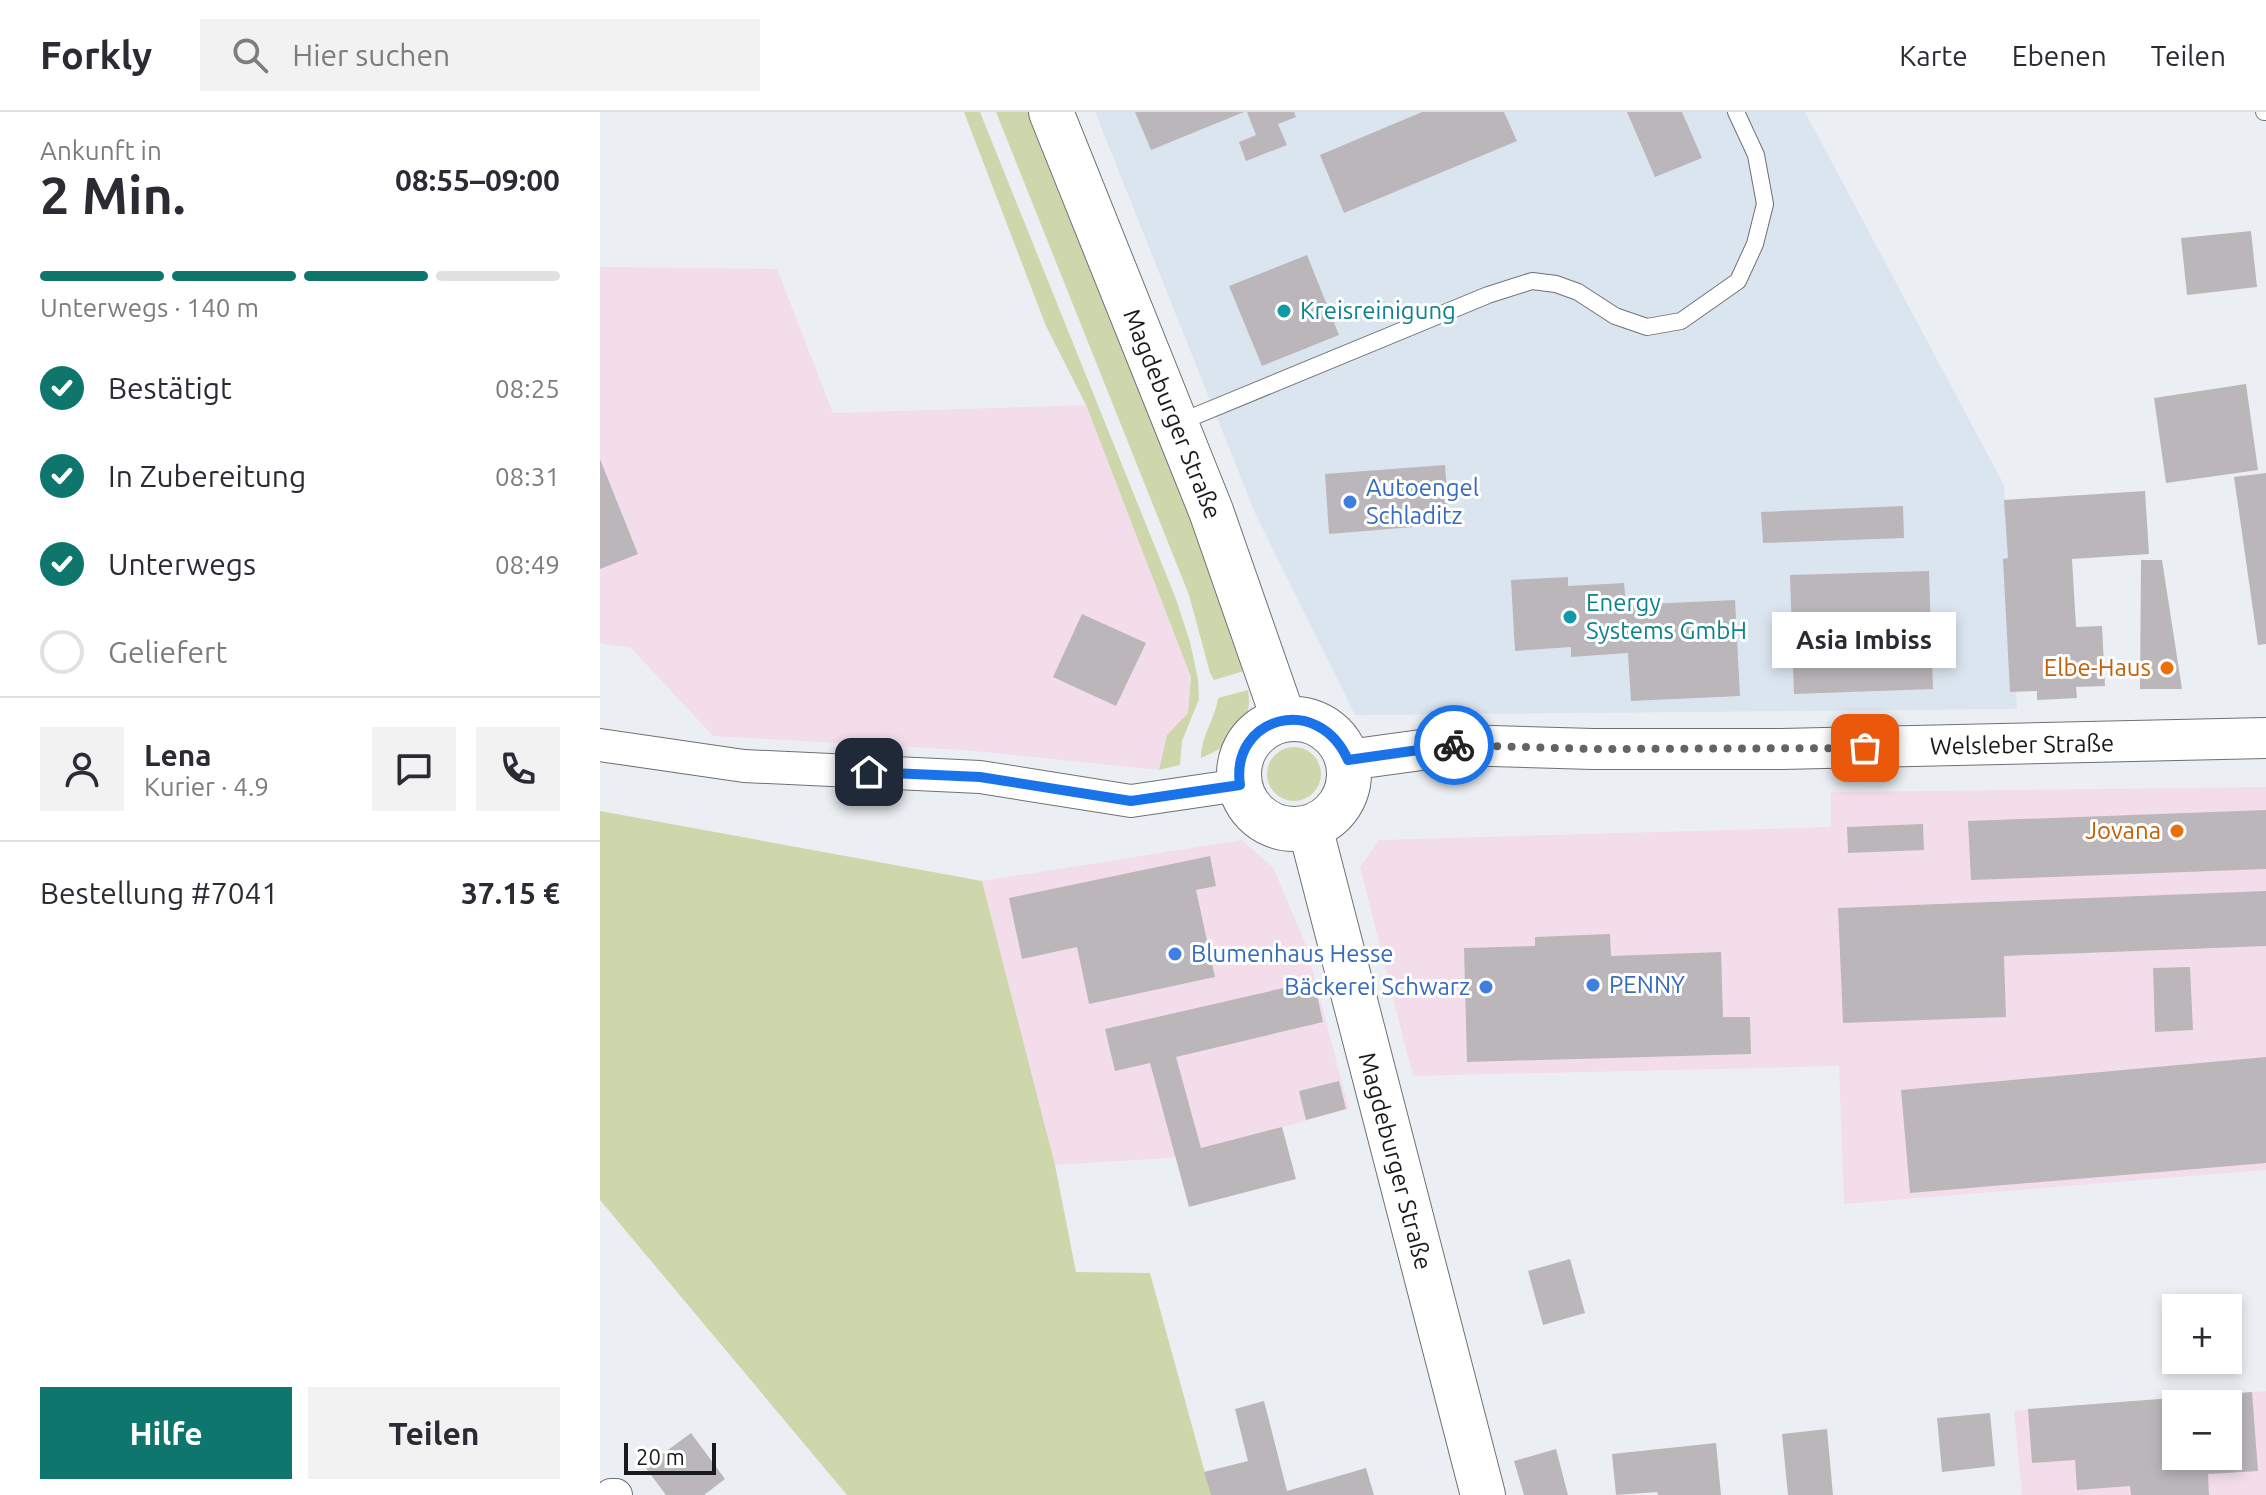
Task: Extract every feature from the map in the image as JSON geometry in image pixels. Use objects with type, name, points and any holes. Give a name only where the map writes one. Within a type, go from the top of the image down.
[{"type":"main road","name":"Magdeburger Straße","points":[[1051,112],[1211,511],[1284,720]]},
{"type":"main road","points":[[1284,720],[1303,720],[1321,726],[1334,736],[1348,760],[1349,776],[1339,806],[1332,815],[1310,827],[1289,829],[1260,818],[1248,806],[1240,785],[1239,770],[1246,747],[1260,730],[1284,720]]},
{"type":"main road","name":"Magdeburger Straße","points":[[1310,827],[1483,1495]]},
{"type":"street","name":"Welsleber Straße","points":[[1348,760],[1458,745],[1781,749],[2266,738]]},
{"type":"street","points":[[600,745],[744,766],[980,777],[1131,801],[1240,785]]},
{"type":"lane","points":[[1177,424],[1488,295],[1532,281],[1556,284],[1578,292],[1615,316],[1647,327],[1681,321],[1738,281],[1755,244],[1765,204],[1756,155],[1736,112]]},
{"type":"shaded area","points":[[1095,112],[1805,112],[2004,485],[2017,709],[1355,715],[1255,513]]},
{"type":"shaded area","points":[[600,267],[777,269],[833,413],[1086,405],[1191,677],[1188,714],[1167,735],[1159,770],[964,750],[713,736],[631,648],[600,643]]},
{"type":"shaded area","points":[[2266,787],[2266,1170],[1844,1204],[1839,1066],[1413,1076],[1360,867],[1379,840],[1831,827],[1831,792]]},
{"type":"shaded area","points":[[1242,840],[1273,867],[1306,945],[1349,1109],[1168,1158],[1055,1165],[982,881]]},
{"type":"shaded area","points":[[2266,1391],[2266,1495],[2022,1495],[2014,1411],[2162,1399],[2162,1470],[2242,1470],[2242,1393]]},
{"type":"green space","points":[[964,112],[980,112],[1176,599],[1190,642],[1199,699],[1182,741],[1180,765],[1159,770],[1167,735],[1188,713],[1191,677],[1086,405],[1046,326]]},
{"type":"green space","points":[[996,112],[1034,112],[1199,528],[1244,671],[1214,680],[1210,673],[1189,595]]},
{"type":"green space","points":[[1248,690],[1247,714],[1238,733],[1231,741],[1201,758],[1203,742],[1218,698]]},
{"type":"green space","points":[[1294,747],[1313,755],[1321,774],[1313,793],[1294,801],[1275,793],[1267,774],[1275,755]]},
{"type":"green space","points":[[600,811],[982,881],[1055,1165],[1076,1272],[1150,1273],[1211,1495],[847,1495],[600,1200]]},
{"type":"building","points":[[1135,112],[1244,112],[1151,150]]},
{"type":"building","points":[[1247,112],[1294,112],[1296,117],[1278,124],[1287,145],[1246,161],[1239,142],[1256,135]]},
{"type":"building","points":[[1422,112],[1504,112],[1517,141],[1344,213],[1320,155]]},
{"type":"building","points":[[1627,112],[1682,112],[1702,158],[1655,177]]},
{"type":"building","points":[[2251,231],[2257,287],[2187,295],[2181,238]]},
{"type":"building","name":"Kreisreinigung","points":[[1307,255],[1339,335],[1262,366],[1229,286]]},
{"type":"building","points":[[2246,384],[2258,470],[2166,483],[2154,398]]},
{"type":"building","points":[[600,459],[638,554],[600,569]]},
{"type":"building","points":[[1445,465],[1449,524],[1329,534],[1325,474]]},
{"type":"building","points":[[2266,473],[2266,644],[2258,645],[2234,477]]},
{"type":"building","points":[[2145,491],[2149,554],[2072,559],[2076,627],[2102,626],[2105,686],[2076,687],[2077,698],[2037,700],[2037,691],[2010,692],[2003,559],[2008,558],[2004,500]]},
{"type":"building","points":[[1903,506],[1904,538],[1763,543],[1761,512]]},
{"type":"building","points":[[2141,560],[2162,560],[2182,689],[2140,689]]},
{"type":"building","points":[[1929,571],[1933,689],[1794,694],[1790,575]]},
{"type":"building","points":[[1568,577],[1568,586],[1624,583],[1626,605],[1735,600],[1740,696],[1631,701],[1628,653],[1571,657],[1571,647],[1515,651],[1511,580]]},
{"type":"building","points":[[1082,614],[1146,643],[1116,706],[1053,677]]},
{"type":"building","points":[[2266,810],[2266,869],[1971,880],[1968,821]]},
{"type":"building","points":[[1923,824],[1924,850],[1848,853],[1847,827]]},
{"type":"building","points":[[1210,856],[1216,886],[1196,890],[1215,977],[1089,1004],[1077,947],[1022,959],[1009,898]]},
{"type":"building","points":[[2266,891],[2266,946],[2004,956],[2006,1017],[1843,1023],[1838,908]]},
{"type":"building","name":"PENNY","points":[[1610,934],[1611,956],[1721,952],[1723,1017],[1750,1017],[1751,1054],[1467,1062],[1464,948],[1535,946],[1535,937]]},
{"type":"building","points":[[2190,967],[2193,1030],[2155,1032],[2153,968]]},
{"type":"building","points":[[1314,981],[1323,1022],[1176,1057],[1201,1148],[1282,1127],[1296,1179],[1189,1207],[1150,1063],[1115,1071],[1105,1029]]},
{"type":"building","points":[[2266,1057],[2266,1163],[1910,1193],[1901,1090]]},
{"type":"building","points":[[1339,1081],[1346,1109],[1306,1120],[1299,1091]]},
{"type":"building","points":[[1570,1259],[1585,1313],[1543,1325],[1528,1271]]},
{"type":"building","points":[[2252,1392],[2258,1471],[2208,1474],[2209,1495],[2131,1495],[2130,1486],[2077,1490],[2075,1460],[2032,1463],[2028,1409],[2162,1399],[2162,1470],[2242,1470],[2242,1393]]},
{"type":"building","points":[[1264,1401],[1287,1491],[1366,1468],[1374,1495],[1211,1495],[1204,1472],[1248,1461],[1235,1409]]},
{"type":"building","points":[[1990,1413],[1995,1466],[1942,1472],[1937,1418]]},
{"type":"building","points":[[1827,1429],[1833,1495],[1788,1495],[1782,1434]]},
{"type":"building","points":[[691,1433],[725,1479],[704,1495],[666,1495],[645,1467]]},
{"type":"building","points":[[1716,1443],[1721,1495],[1658,1495],[1657,1492],[1616,1495],[1612,1454]]},
{"type":"building","points":[[1556,1449],[1568,1495],[1524,1495],[1514,1461]]},
{"type":"way so far","points":[[1454,745],[1593,749],[1865,748]]},
{"type":"place","name":"Kreisreinigung","points":[[1284,311]]},
{"type":"place","name":"Autoengel Schladitz","points":[[1350,502]]},
{"type":"place","name":"Energy Systems GmbH","points":[[1570,617]]},
{"type":"place","name":"Elbe-Haus","points":[[2167,668]]},
{"type":"place","name":"Asia Imbiss","points":[[1865,748]]},
{"type":"place","name":"Jovana","points":[[2177,831]]},
{"type":"place","name":"Blumenhaus Hesse","points":[[1175,954]]},
{"type":"place","name":"PENNY","points":[[1593,985]]},
{"type":"place","name":"Bäckerei Schwarz","points":[[1486,987]]},
{"type":"route","points":[[869,772],[980,777],[1131,801],[1240,785],[1239,770],[1246,747],[1260,730],[1284,720],[1303,720],[1321,726],[1334,736],[1348,760],[1454,745]]}]
